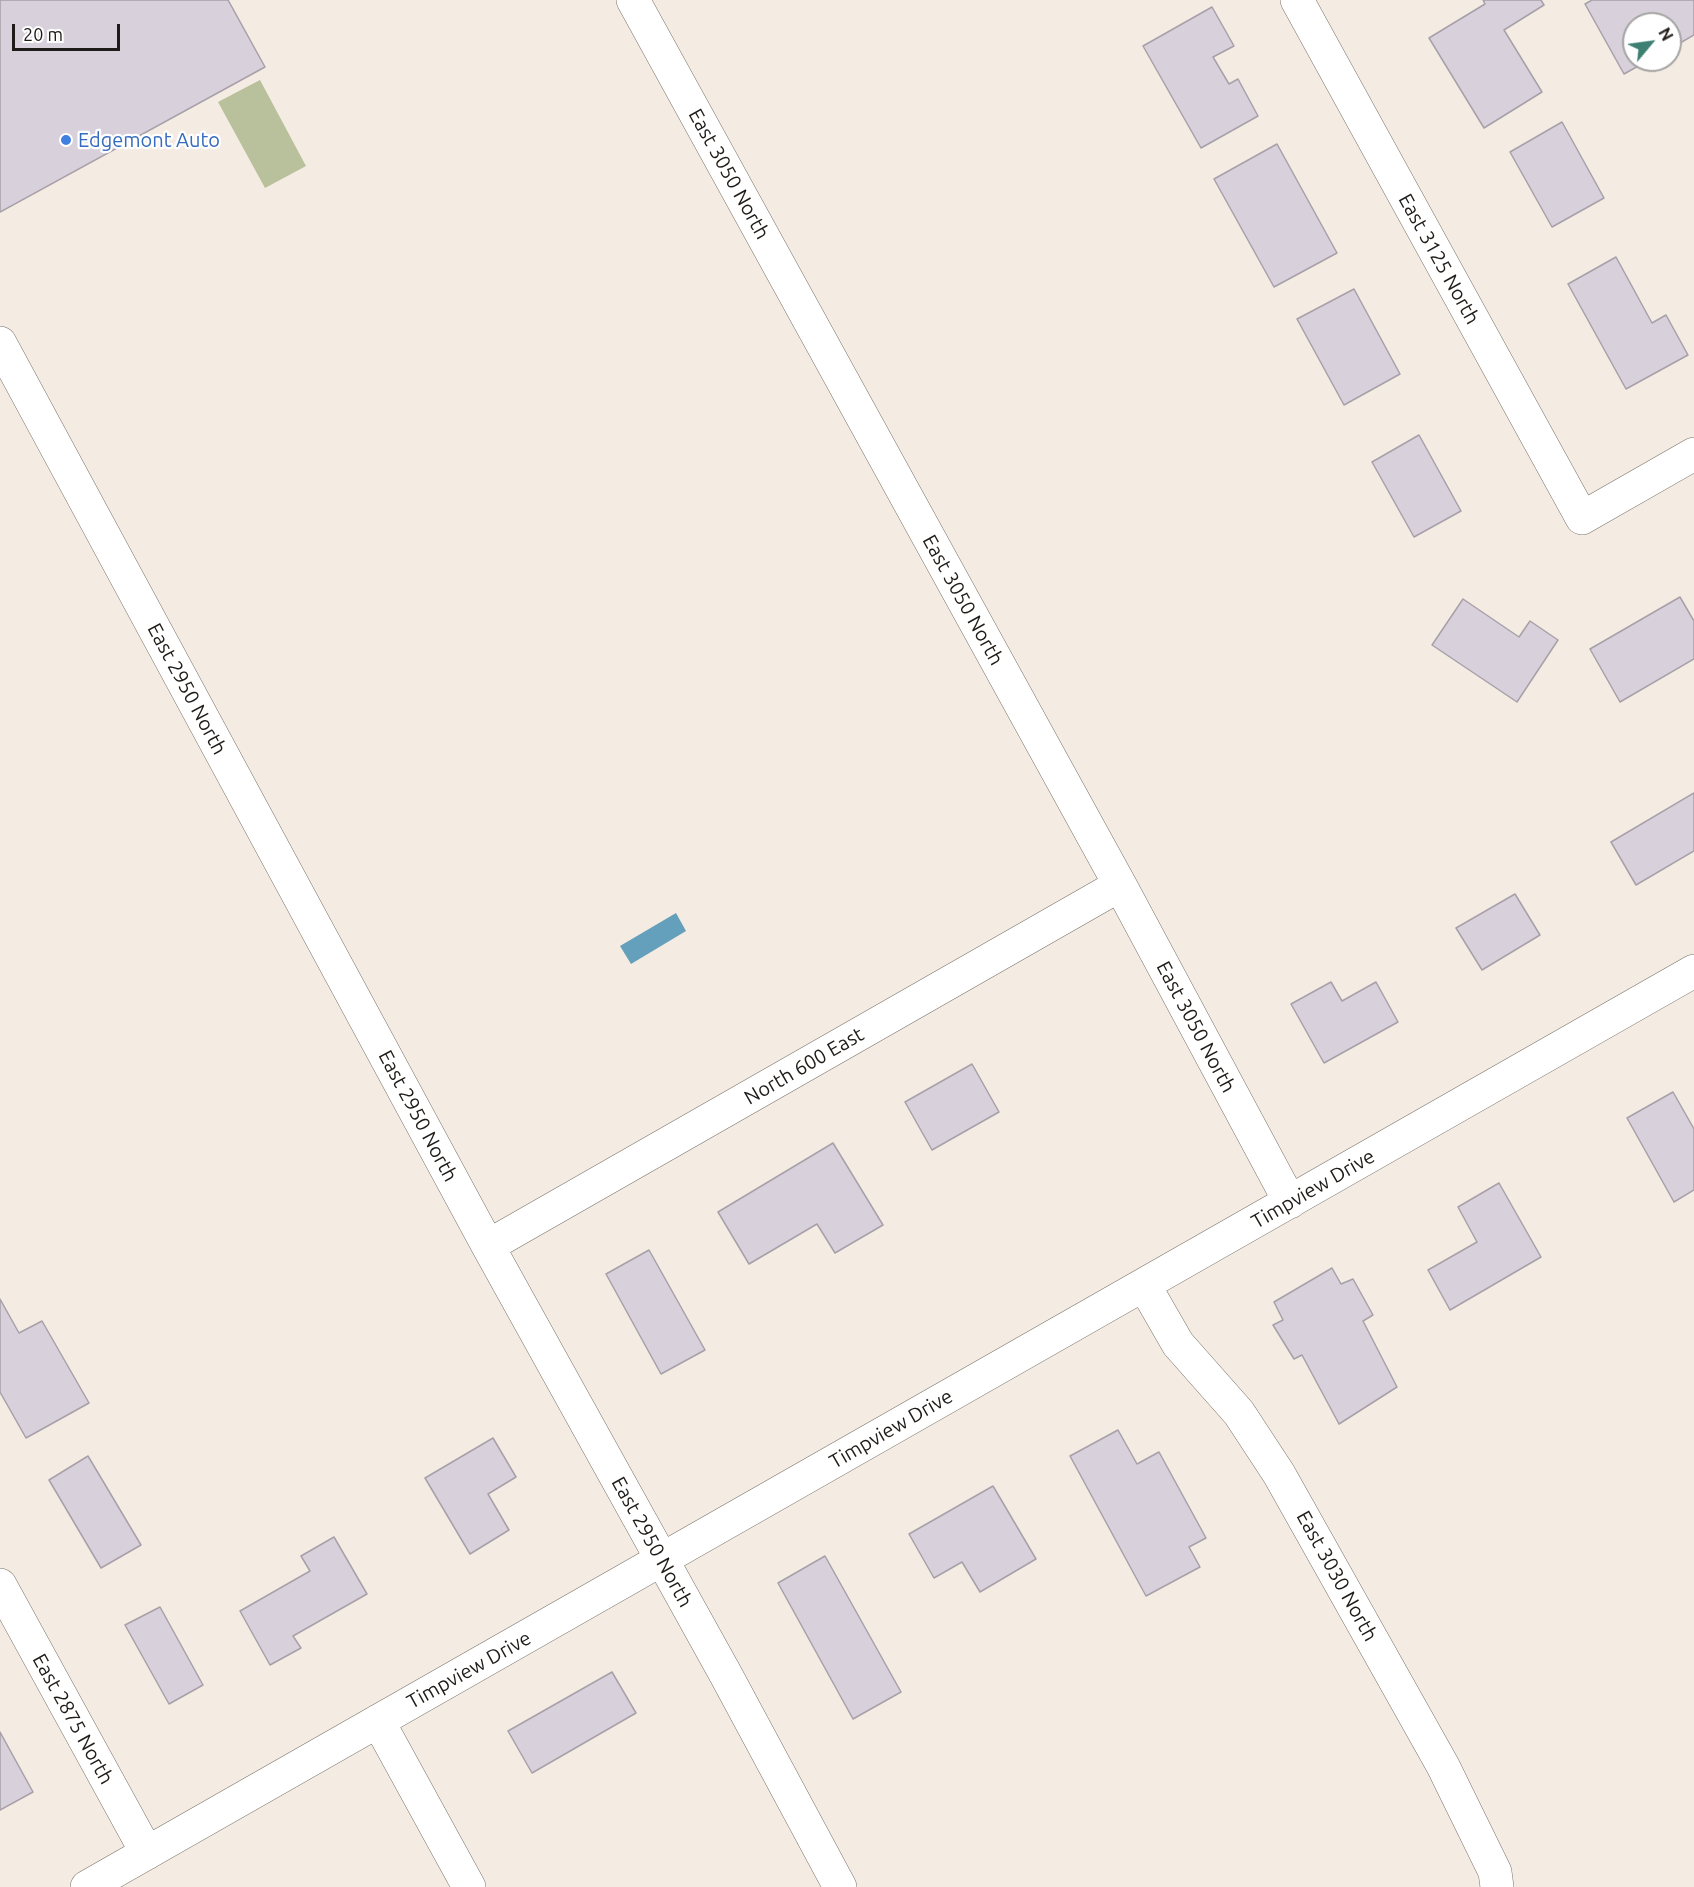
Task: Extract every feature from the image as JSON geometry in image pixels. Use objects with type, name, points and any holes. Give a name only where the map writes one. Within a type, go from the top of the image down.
[{"type":"street","name":"East 3050 North","points":[[633,0],[1120,885],[1290,1202]]},
{"type":"street","name":"East 3125 North","points":[[1309,4],[1582,518],[1694,454]]},
{"type":"street","name":"East 2950 North","points":[[0,343],[488,1246],[840,1887]]},
{"type":"street","name":"North 600 East","points":[[488,1246],[1120,885]]},
{"type":"street","name":"Timpview Drive","points":[[87,1887],[1694,971]]},
{"type":"street","name":"East 3030 North","points":[[1144,1285],[1178,1344],[1239,1413],[1279,1474],[1443,1766],[1496,1872],[1497,1887]]},
{"type":"street","name":"East 2875 North","points":[[0,1585],[147,1853]]},
{"type":"street","points":[[378,1721],[469,1887]]},
{"type":"green space","points":[[260,80],[306,166],[265,188],[218,102]]},
{"type":"water","points":[[676,913],[686,931],[631,964],[620,946]]},
{"type":"building","name":"Edgemont Auto","points":[[0,0],[228,0],[265,67],[0,212]]},
{"type":"building","points":[[1483,0],[1541,0],[1544,5],[1504,30],[1542,92],[1484,128],[1429,38],[1485,4]]},
{"type":"building","points":[[1592,0],[1694,0],[1694,35],[1682,42],[1682,12],[1622,12],[1622,70],[1585,4]]},
{"type":"building","points":[[1212,7],[1234,46],[1213,57],[1229,84],[1238,79],[1258,116],[1201,148],[1143,46]]},
{"type":"building","points":[[1562,122],[1604,198],[1552,227],[1510,152]]},
{"type":"building","points":[[1277,144],[1337,253],[1274,287],[1214,179]]},
{"type":"building","points":[[1616,257],[1652,323],[1666,315],[1688,355],[1626,389],[1568,284]]},
{"type":"building","points":[[1354,289],[1400,374],[1344,405],[1297,319]]},
{"type":"building","points":[[1419,435],[1461,511],[1414,537],[1372,462]]},
{"type":"building","points":[[1680,597],[1694,621],[1694,659],[1620,702],[1590,649]]},
{"type":"building","points":[[1463,599],[1519,637],[1530,621],[1558,640],[1517,702],[1432,645]]},
{"type":"building","points":[[1694,793],[1694,851],[1636,885],[1611,842]]},
{"type":"building","points":[[1515,894],[1540,935],[1482,970],[1456,928]]},
{"type":"building","points":[[1331,982],[1342,1001],[1376,982],[1398,1022],[1324,1063],[1291,1004]]},
{"type":"building","points":[[972,1064],[999,1112],[932,1150],[905,1102]]},
{"type":"building","points":[[1673,1092],[1694,1129],[1694,1190],[1674,1202],[1627,1118]]},
{"type":"building","points":[[833,1143],[883,1225],[835,1253],[817,1224],[749,1264],[718,1212]]},
{"type":"building","points":[[1499,1183],[1541,1257],[1450,1310],[1428,1270],[1477,1242],[1458,1207]]},
{"type":"building","points":[[649,1250],[705,1350],[661,1374],[606,1274]]},
{"type":"building","points":[[1332,1268],[1341,1284],[1353,1279],[1373,1315],[1363,1321],[1397,1387],[1339,1424],[1302,1355],[1294,1359],[1273,1325],[1283,1320],[1274,1302]]},
{"type":"building","points":[[0,1299],[19,1333],[42,1321],[89,1403],[26,1438],[0,1392]]},
{"type":"building","points":[[1118,1430],[1137,1464],[1159,1452],[1206,1538],[1189,1547],[1200,1567],[1146,1596],[1070,1456]]},
{"type":"building","points":[[493,1438],[516,1477],[488,1494],[509,1530],[470,1554],[425,1478]]},
{"type":"building","points":[[88,1456],[141,1545],[101,1568],[49,1480]]},
{"type":"building","points":[[993,1486],[1036,1559],[980,1592],[962,1562],[934,1578],[909,1534]]},
{"type":"building","points":[[334,1537],[367,1594],[293,1636],[301,1648],[270,1665],[240,1611],[310,1571],[301,1556]]},
{"type":"building","points":[[825,1556],[901,1692],[853,1719],[778,1583]]},
{"type":"building","points":[[160,1607],[203,1685],[169,1704],[125,1625]]},
{"type":"building","points":[[612,1672],[636,1713],[532,1773],[508,1731]]},
{"type":"building","points":[[0,1732],[33,1792],[0,1810]]},
{"type":"place","name":"Edgemont Auto","points":[[66,140]]}]
